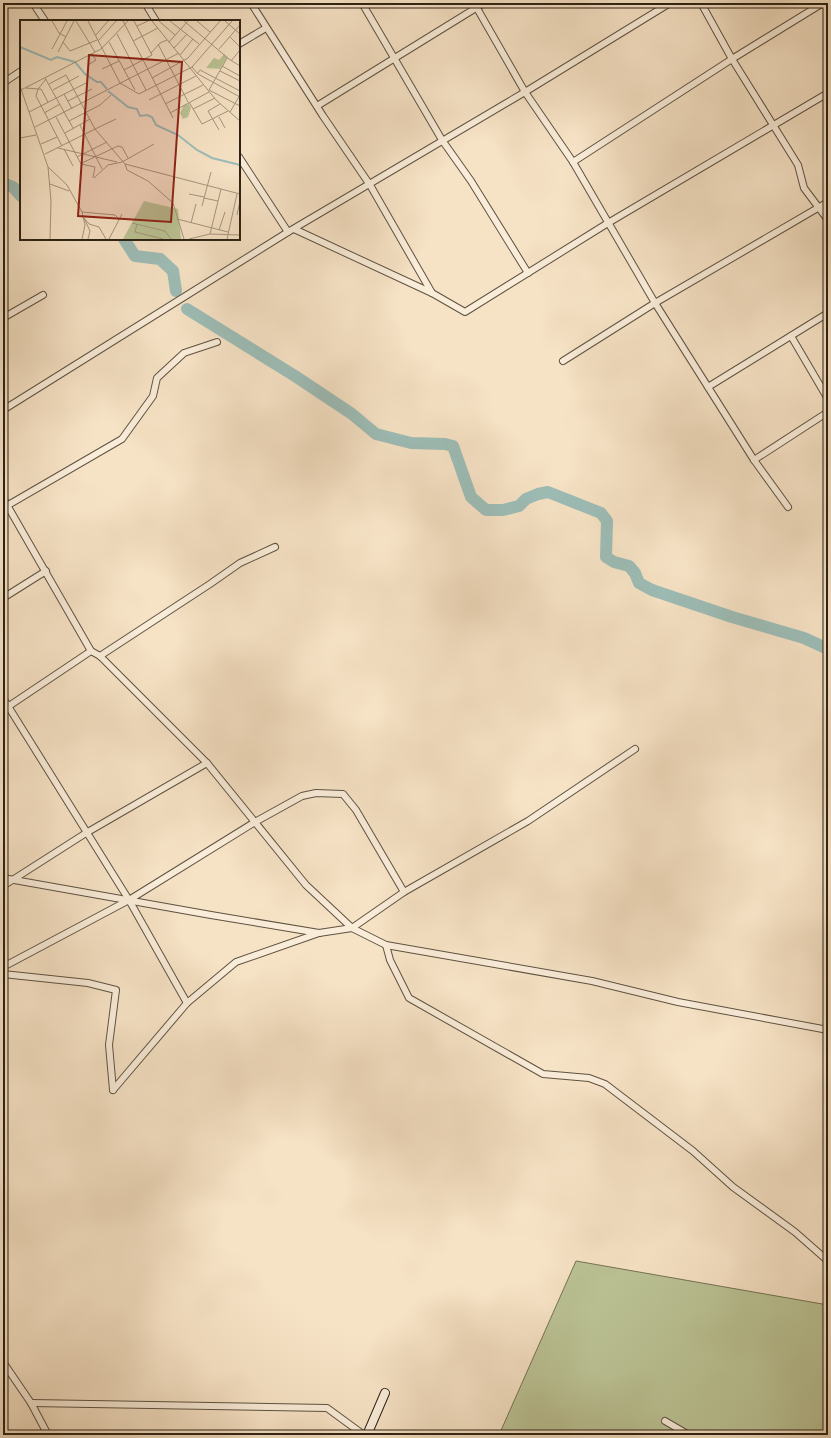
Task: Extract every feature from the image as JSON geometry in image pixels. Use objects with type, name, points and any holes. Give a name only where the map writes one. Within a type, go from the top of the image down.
[{"type":"street","points":[[33,3],[44,20]]},
{"type":"street","points":[[145,3],[155,20]]},
{"type":"street","points":[[251,3],[370,185],[432,293]]},
{"type":"street","points":[[362,3],[442,140],[471,181],[528,273]]},
{"type":"street","points":[[317,106],[395,58],[475,5],[484,3]]},
{"type":"street","points":[[3,410],[291,231],[525,92],[670,3]]},
{"type":"street","points":[[701,3],[732,59],[798,165],[804,188],[828,220]]},
{"type":"street","points":[[573,162],[732,59],[823,3]]},
{"type":"street","points":[[475,5],[525,92],[573,162],[655,303],[754,460],[788,507]]},
{"type":"street","points":[[240,43],[266,28]]},
{"type":"street","points":[[3,83],[20,72]]},
{"type":"street","points":[[240,158],[291,231],[432,293],[465,312],[608,223],[774,127],[828,93]]},
{"type":"street","points":[[563,361],[655,303],[828,202]]},
{"type":"street","points":[[3,318],[43,295]]},
{"type":"street","points":[[708,387],[828,313]]},
{"type":"street","points":[[791,336],[828,399]]},
{"type":"street","points":[[5,506],[122,439],[153,396],[157,378],[184,353],[217,342]]},
{"type":"street","points":[[754,460],[828,412]]},
{"type":"street","points":[[3,498],[5,506],[46,571],[91,651],[100,656],[207,763],[306,885],[352,928],[386,945],[592,981],[678,1002],[828,1030]]},
{"type":"street","points":[[100,656],[210,584],[240,562],[275,547]]},
{"type":"street","points":[[3,598],[46,571]]},
{"type":"street","points":[[6,708],[91,651]]},
{"type":"street","points":[[3,698],[6,708],[129,900],[187,1003]]},
{"type":"street","points":[[3,974],[88,983],[116,990],[109,1045],[112,1090],[187,1003],[236,962],[320,933],[352,928],[404,892],[528,821],[635,749]]},
{"type":"street","points":[[3,886],[86,833],[207,763]]},
{"type":"street","points":[[3,967],[129,900],[255,822],[302,796],[316,792],[343,794],[356,810],[404,892]]},
{"type":"street","points":[[3,878],[212,916],[320,933]]},
{"type":"street","points":[[386,945],[390,960],[409,998],[543,1074],[589,1078],[605,1084],[693,1151],[733,1187],[794,1232],[828,1261]]},
{"type":"street","points":[[3,1362],[31,1403],[48,1435]]},
{"type":"street","points":[[367,1435],[385,1393]]},
{"type":"street","points":[[31,1403],[327,1408],[364,1435]]},
{"type":"street","points":[[665,1421],[689,1435]]},
{"type":"green space","points":[[576,1261],[828,1305],[828,1435],[499,1435]]},
{"type":"waterway","points":[[3,183],[13,187],[20,195]]},
{"type":"waterway","points":[[125,240],[135,256],[160,259],[173,271],[176,291]]},
{"type":"waterway","points":[[187,309],[295,376],[352,414],[376,434],[411,443],[445,444],[453,446],[471,497],[486,510],[503,510],[519,506],[526,499],[548,492],[601,513],[607,521],[606,557],[614,562],[629,566],[635,573],[639,583],[652,590],[732,617],[804,638],[828,649]]}]
